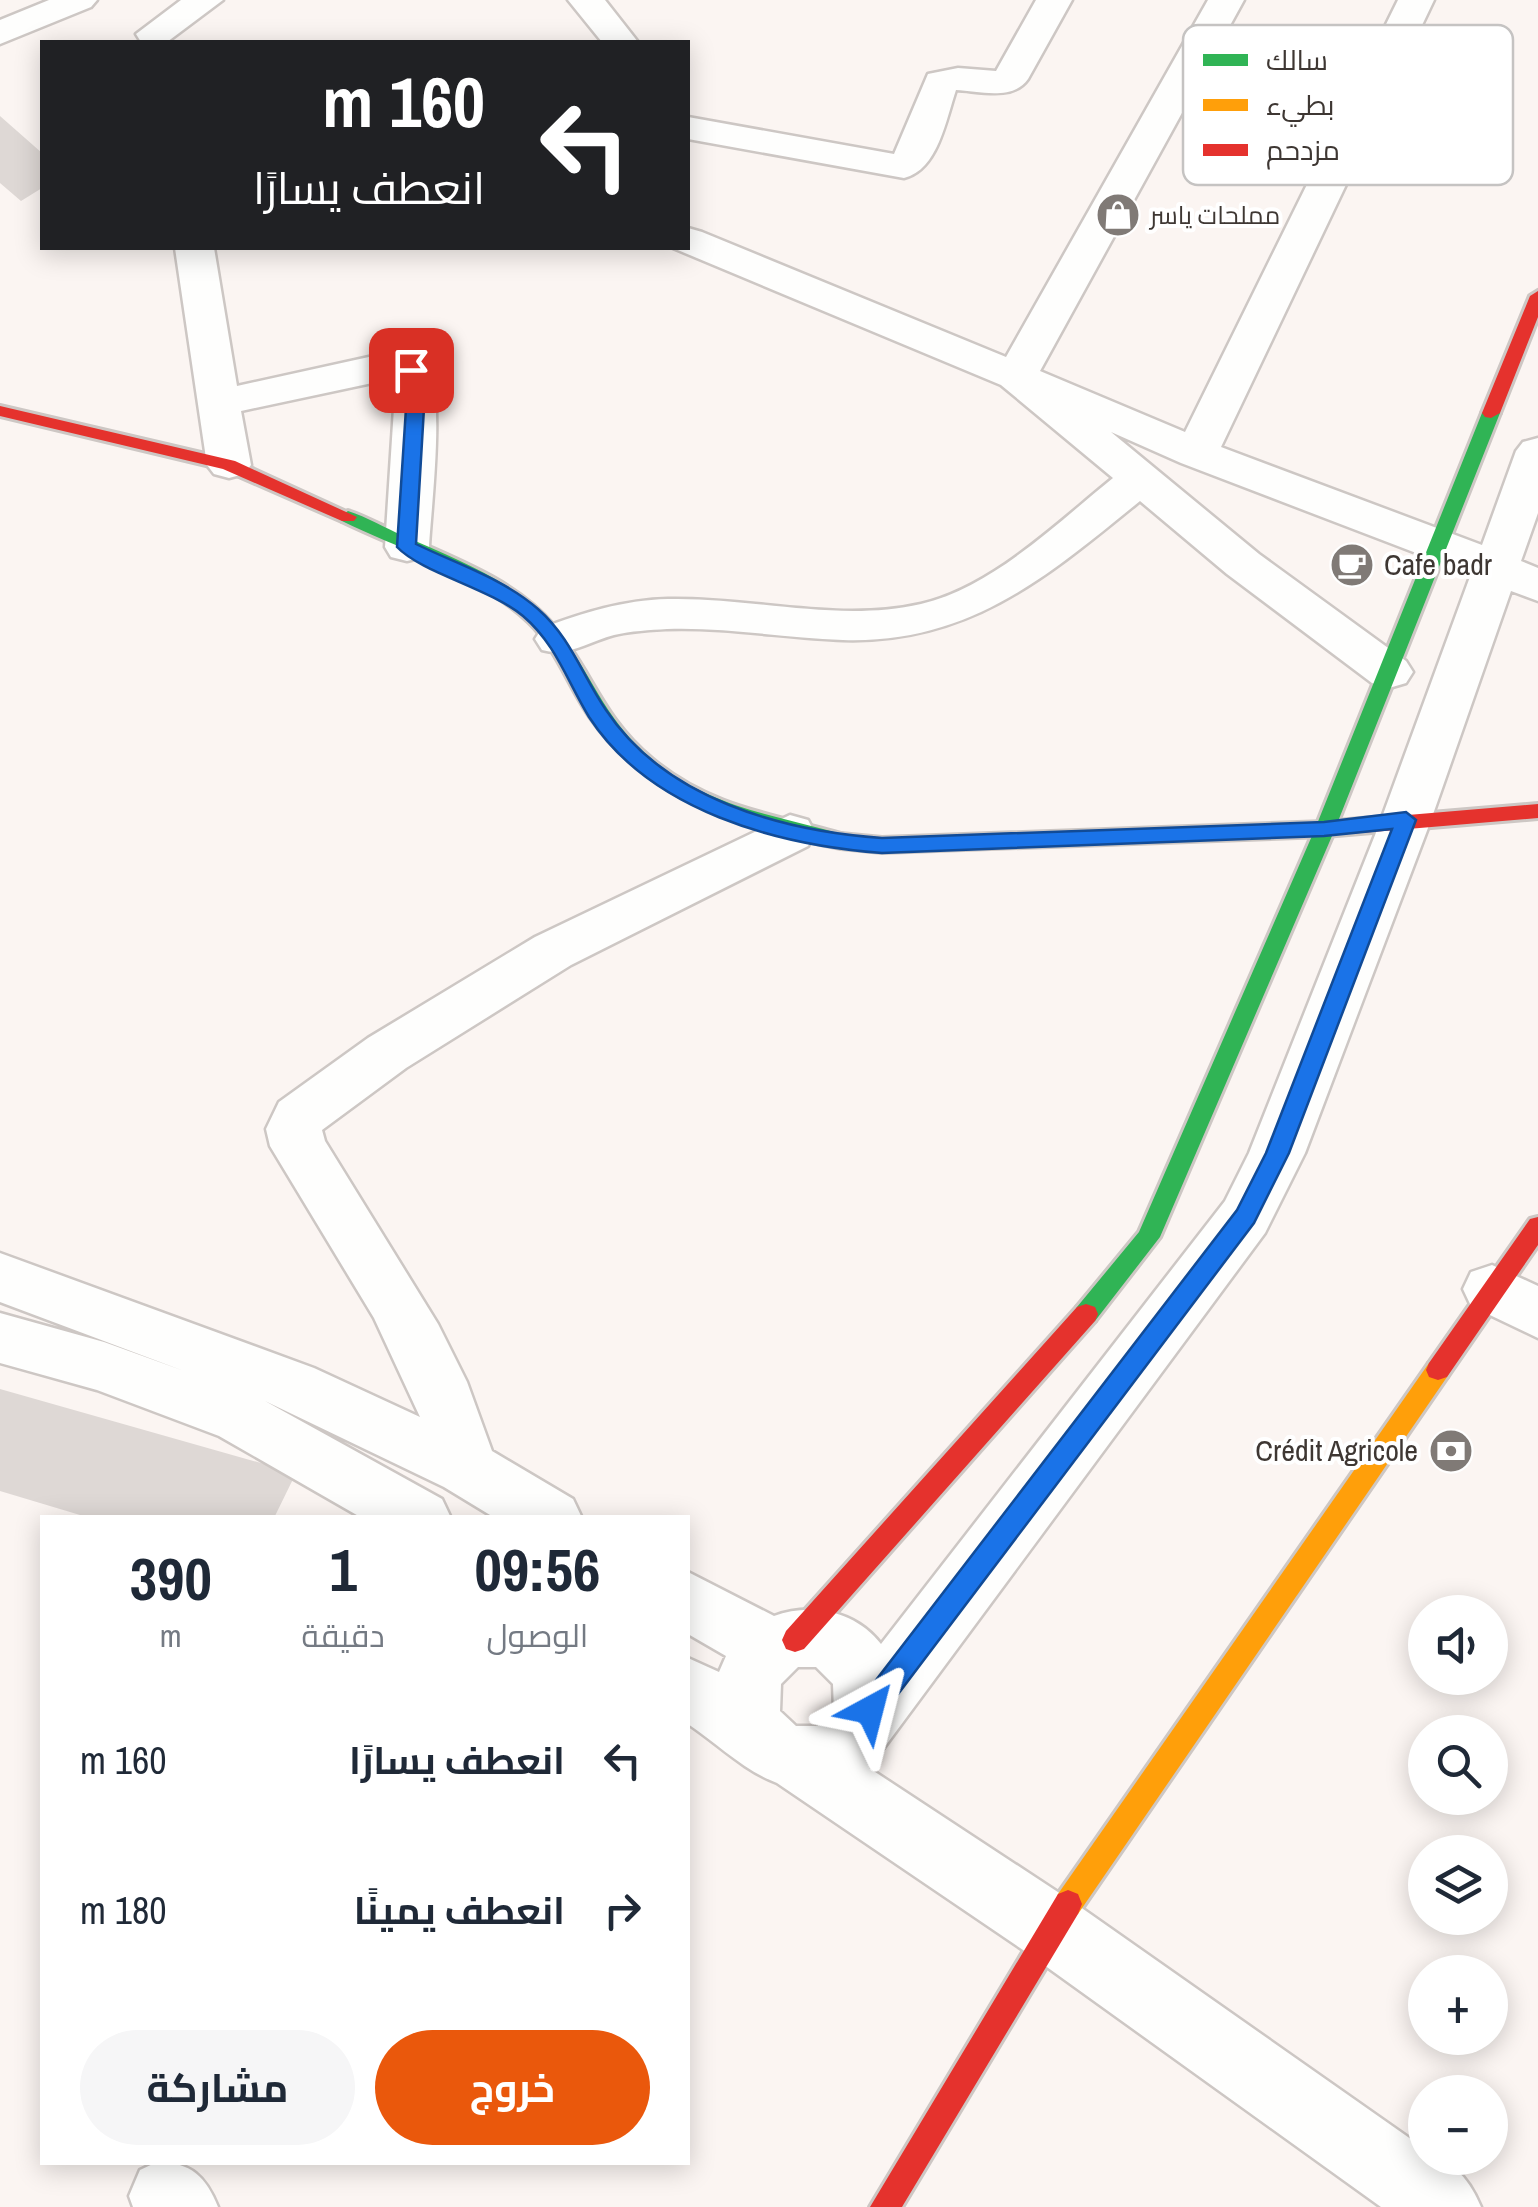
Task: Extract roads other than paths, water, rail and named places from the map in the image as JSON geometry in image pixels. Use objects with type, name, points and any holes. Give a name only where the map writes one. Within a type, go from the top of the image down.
[{"type":"street","points":[[0,34],[79,0]]},
{"type":"street","points":[[158,30],[205,0]]},
{"type":"street","points":[[586,0],[618,40]]},
{"type":"street","points":[[690,128],[904,167],[914,154],[941,82],[953,78],[994,85],[1010,80],[1054,0]]},
{"type":"street","points":[[1212,25],[1226,0]]},
{"type":"street","points":[[1404,25],[1416,0]]},
{"type":"street","points":[[1016,376],[1183,77]]},
{"type":"street","points":[[1196,454],[1326,185]]},
{"type":"street","points":[[690,241],[1196,454],[1516,575]]},
{"type":"street","points":[[194,250],[228,465]]},
{"type":"street","points":[[1538,296],[1324,829],[1148,1236],[1086,1314],[784,1644],[754,1664],[745,1686],[745,1709],[774,1743],[821,1757],[844,1748],[861,1732],[870,1710],[1245,1217],[1277,1153],[1406,820],[1516,575],[1538,451]]},
{"type":"street","points":[[218,403],[387,366],[411,370],[415,408],[406,547]]},
{"type":"street","points":[[1016,376],[1138,480],[1389,672]]},
{"type":"street","points":[[0,411],[228,465],[304,494],[504,593],[558,639],[598,715],[637,759],[693,797],[790,833],[824,841],[882,845],[1324,829],[1538,810]]},
{"type":"street","points":[[558,639],[599,624],[671,614],[796,624],[923,619],[958,607],[1034,563],[1138,480]]},
{"type":"street","points":[[466,1468],[453,1422],[412,1332],[298,1146],[294,1128],[300,1118],[387,1054],[553,951],[790,833]]},
{"type":"street","points":[[885,2207],[1051,1928],[1515,1301],[1538,1226]]},
{"type":"street","points":[[0,1277],[293,1386],[466,1468],[546,1515]]},
{"type":"street","points":[[0,1338],[104,1367],[240,1418],[415,1515]]},
{"type":"street","points":[[690,1602],[784,1644],[820,1640],[851,1657],[860,1665],[870,1687],[870,1710]]},
{"type":"street","points":[[690,1689],[1051,1928],[1444,2207]]},
{"type":"place","name":"مملحات ياسر","points":[[1118,215]]},
{"type":"place","name":"Cafe badr","points":[[1352,565]]},
{"type":"place","name":"Crédit Agricole","points":[[1451,1451]]}]
